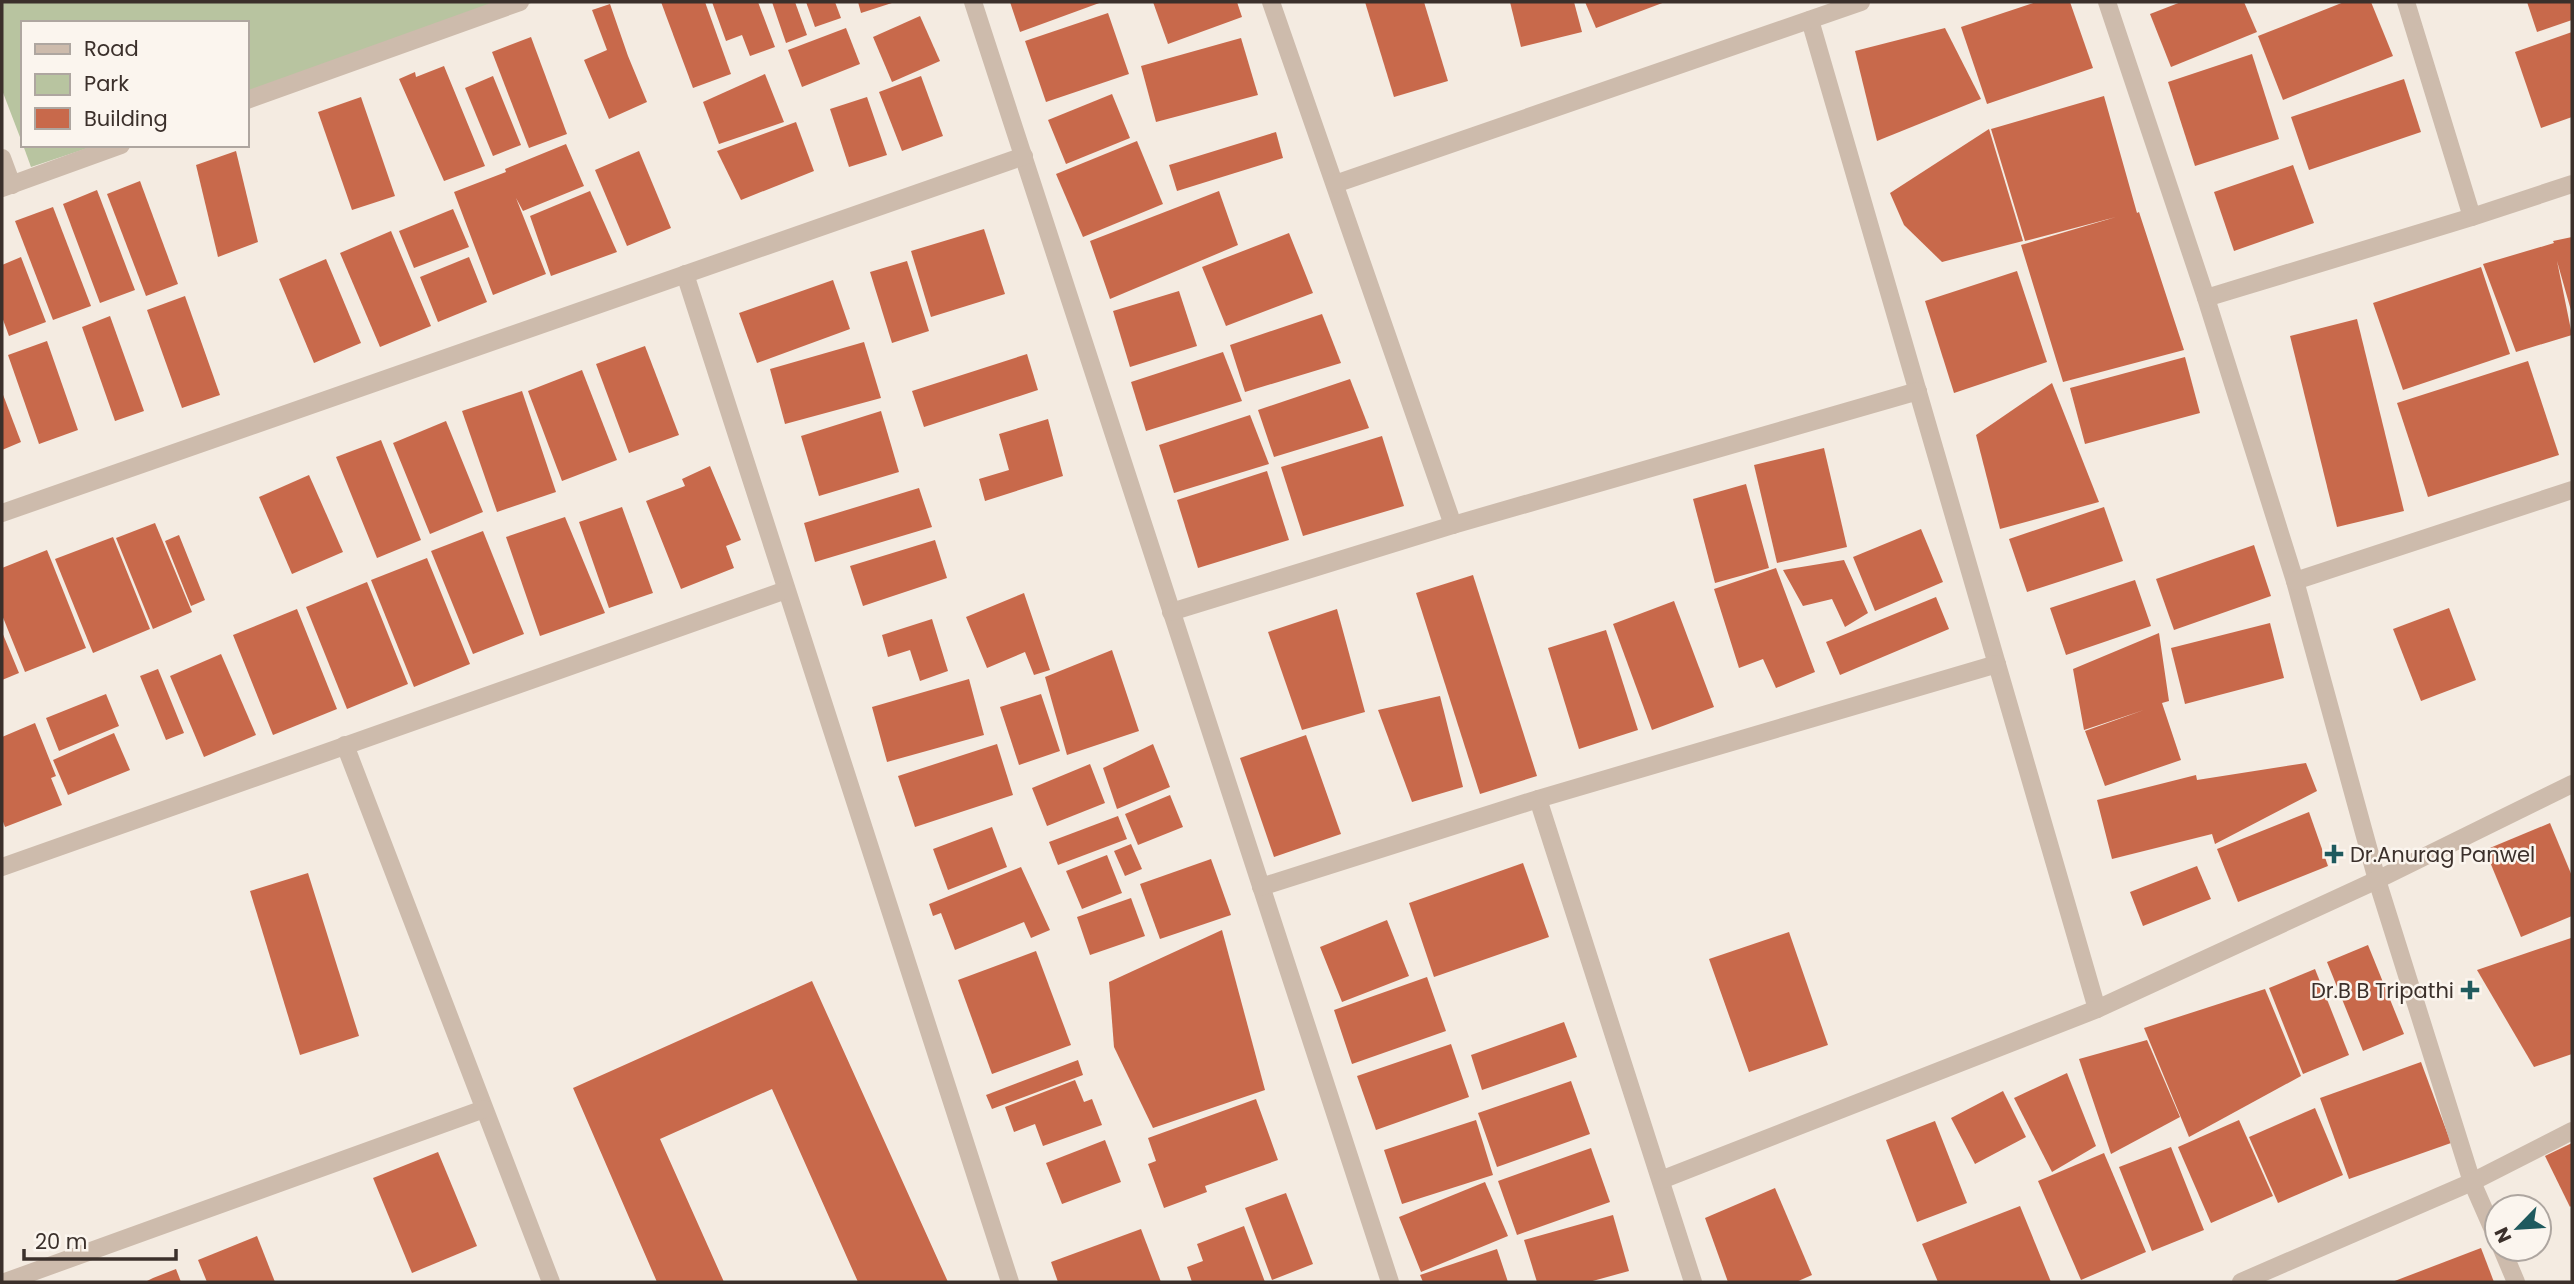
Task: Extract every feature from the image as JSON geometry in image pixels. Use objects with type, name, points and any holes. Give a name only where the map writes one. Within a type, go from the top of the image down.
[{"type":"street","points":[[248,100],[520,2]]},
{"type":"street","points":[[973,2],[1390,1282]]},
{"type":"street","points":[[1271,2],[1452,525]]},
{"type":"street","points":[[1335,184],[1861,2]]},
{"type":"street","points":[[2108,2],[2206,298],[2295,581],[2377,880],[2472,1182],[2483,1207]]},
{"type":"street","points":[[2406,2],[2472,218]]},
{"type":"street","points":[[1811,20],[2097,1009]]},
{"type":"street","points":[[2,158],[7,186],[115,147]]},
{"type":"street","points":[[2,513],[1024,156]]},
{"type":"street","points":[[2206,298],[2472,218],[2572,184]]},
{"type":"street","points":[[685,274],[1010,1282]]},
{"type":"street","points":[[1171,611],[1452,525],[1917,391]]},
{"type":"street","points":[[2295,581],[2572,490]]},
{"type":"street","points":[[2,867],[786,590]]},
{"type":"street","points":[[1261,887],[1538,799],[1997,664]]},
{"type":"street","points":[[345,745],[551,1282]]},
{"type":"street","points":[[1661,1180],[2097,1009],[2377,880],[2572,784]]},
{"type":"street","points":[[1538,799],[1693,1282]]},
{"type":"street","points":[[5,1282],[484,1109]]},
{"type":"street","points":[[2241,1282],[2472,1182],[2572,1131]]},
{"type":"street","points":[[2507,1263],[2516,1282]]},
{"type":"green space","points":[[2,2],[534,2],[248,96],[248,21],[21,21],[21,140],[2,90]]},
{"type":"green space","points":[[24,147],[91,147],[31,167]]},
{"type":"building","points":[[661,2],[705,2],[731,74],[693,88]]},
{"type":"building","points":[[712,2],[758,2],[775,47],[750,56],[742,35],[726,41]]},
{"type":"building","points":[[772,2],[795,2],[807,35],[786,43]]},
{"type":"building","points":[[806,2],[835,2],[841,18],[815,27]]},
{"type":"building","points":[[858,2],[895,2],[861,13]]},
{"type":"building","points":[[1010,2],[1102,2],[1020,32]]},
{"type":"building","points":[[1153,2],[1237,2],[1242,17],[1168,44]]},
{"type":"building","points":[[1365,2],[1424,2],[1448,81],[1394,97]]},
{"type":"building","points":[[1510,2],[1574,2],[1582,32],[1521,47]]},
{"type":"building","points":[[1585,2],[1665,2],[1596,28]]},
{"type":"building","points":[[2036,2],[2070,2],[2093,68],[1987,104],[1961,27]]},
{"type":"building","points":[[2181,2],[2244,2],[2257,32],[2171,67],[2150,14]]},
{"type":"building","points":[[2344,2],[2371,2],[2393,56],[2283,100],[2258,36]]},
{"type":"building","points":[[2527,2],[2572,2],[2572,20],[2537,32]]},
{"type":"building","points":[[610,4],[647,102],[609,119],[584,60],[607,50],[592,10]]},
{"type":"building","points":[[1108,13],[1129,74],[1046,102],[1025,41]]},
{"type":"building","points":[[920,16],[940,61],[892,82],[873,37]]},
{"type":"building","points":[[846,28],[860,64],[802,87],[788,50]]},
{"type":"building","points":[[1945,28],[1981,99],[1877,141],[1855,51]]},
{"type":"building","points":[[2572,32],[2572,117],[2541,128],[2515,52]]},
{"type":"building","points":[[531,37],[567,134],[529,148],[492,52]]},
{"type":"building","points":[[1241,38],[1258,95],[1156,122],[1141,66]]},
{"type":"building","points":[[2252,54],[2279,139],[2195,166],[2168,82]]},
{"type":"building","points":[[444,66],[485,166],[444,181],[399,79],[415,72],[416,77]]},
{"type":"building","points":[[765,74],[784,122],[719,144],[703,102]]},
{"type":"building","points":[[493,76],[521,145],[493,156],[465,88]]},
{"type":"building","points":[[921,76],[943,136],[902,151],[879,92]]},
{"type":"building","points":[[2404,79],[2421,132],[2309,170],[2291,117]]},
{"type":"building","points":[[1112,94],[1130,138],[1066,164],[1048,120]]},
{"type":"building","points":[[2104,96],[2137,213],[2139,212],[2184,350],[2063,382],[2021,245],[2116,217],[2025,241],[1991,129]]},
{"type":"building","points":[[361,97],[395,196],[352,210],[318,112]]},
{"type":"building","points":[[867,97],[887,155],[849,167],[830,109]]},
{"type":"building","points":[[796,122],[814,171],[741,200],[717,151]]},
{"type":"building","points":[[1989,129],[2023,241],[1942,262],[1904,225],[1890,193]]},
{"type":"building","points":[[1276,132],[1283,158],[1177,191],[1169,165]]},
{"type":"building","points":[[1137,141],[1163,204],[1083,237],[1056,174]]},
{"type":"building","points":[[566,144],[584,186],[523,211],[516,198],[546,274],[493,295],[454,192],[506,172],[505,169]]},
{"type":"building","points":[[236,151],[258,242],[218,257],[196,165]]},
{"type":"building","points":[[639,151],[671,228],[627,246],[595,170]]},
{"type":"building","points":[[2293,165],[2314,223],[2234,251],[2214,192]]},
{"type":"building","points":[[140,181],[178,284],[146,296],[107,194]]},
{"type":"building","points":[[97,190],[135,290],[100,303],[63,204]]},
{"type":"building","points":[[590,191],[617,252],[551,276],[530,216]]},
{"type":"building","points":[[1219,191],[1238,245],[1110,299],[1090,241]]},
{"type":"building","points":[[53,207],[91,306],[53,320],[15,221]]},
{"type":"building","points":[[453,209],[469,247],[414,268],[399,231]]},
{"type":"building","points":[[984,229],[1005,294],[931,317],[911,251]]},
{"type":"building","points":[[391,231],[431,326],[380,347],[340,253]]},
{"type":"building","points":[[1289,233],[1313,293],[1226,326],[1202,267]]},
{"type":"building","points":[[2572,237],[2572,314],[2557,261],[2572,335],[2516,352],[2483,264]]},
{"type":"building","points":[[21,257],[46,322],[9,336],[2,317],[2,265]]},
{"type":"building","points":[[469,257],[487,302],[438,322],[420,277]]},
{"type":"building","points":[[326,259],[361,343],[314,363],[279,279]]},
{"type":"building","points":[[907,261],[929,331],[892,343],[870,272]]},
{"type":"building","points":[[2481,267],[2510,354],[2403,390],[2373,303]]},
{"type":"building","points":[[2017,271],[2047,362],[1954,393],[1925,301]]},
{"type":"building","points":[[833,280],[850,329],[757,363],[739,313]]},
{"type":"building","points":[[1179,291],[1197,346],[1130,367],[1113,311]]},
{"type":"building","points":[[185,296],[220,395],[182,408],[147,310]]},
{"type":"building","points":[[1322,314],[1341,363],[1245,392],[1230,345]]},
{"type":"building","points":[[110,316],[144,411],[115,421],[82,327]]},
{"type":"building","points":[[2357,319],[2404,511],[2337,527],[2290,336]]},
{"type":"building","points":[[47,341],[78,430],[39,444],[8,355]]},
{"type":"building","points":[[864,342],[881,398],[785,424],[770,369]]},
{"type":"building","points":[[645,346],[679,435],[629,453],[596,364]]},
{"type":"building","points":[[1223,352],[1242,401],[1146,431],[1131,382]]},
{"type":"building","points":[[1027,354],[1038,390],[924,427],[912,391]]},
{"type":"building","points":[[2185,357],[2200,413],[2085,444],[2070,388]]},
{"type":"building","points":[[2528,361],[2559,455],[2428,497],[2397,403]]},
{"type":"building","points":[[582,370],[617,460],[562,481],[528,391]]},
{"type":"building","points":[[1350,379],[1369,428],[1274,457],[1258,410]]},
{"type":"building","points":[[2052,383],[2099,502],[2000,529],[1976,435]]},
{"type":"building","points":[[522,391],[556,492],[497,512],[462,411]]},
{"type":"building","points":[[2,392],[21,442],[2,450]]},
{"type":"building","points":[[881,411],[899,472],[819,496],[801,436]]},
{"type":"building","points":[[1250,415],[1269,464],[1174,493],[1159,445]]},
{"type":"building","points":[[1048,419],[1063,476],[985,501],[979,479],[1009,470],[999,434]]},
{"type":"building","points":[[446,421],[483,512],[430,534],[393,443]]},
{"type":"building","points":[[1382,436],[1404,506],[1303,536],[1281,467]]},
{"type":"building","points":[[381,440],[421,540],[377,558],[336,457]]},
{"type":"building","points":[[1824,448],[1847,547],[1777,563],[1754,465]]},
{"type":"building","points":[[710,466],[741,540],[726,546],[734,568],[681,589],[646,501],[685,486],[682,479]]},
{"type":"building","points":[[1267,471],[1289,540],[1198,568],[1177,500]]},
{"type":"building","points":[[309,475],[343,552],[292,574],[259,497]]},
{"type":"building","points":[[1746,484],[1769,568],[1715,583],[1693,499]]},
{"type":"building","points":[[919,488],[932,527],[815,562],[804,523]]},
{"type":"building","points":[[622,507],[653,593],[609,608],[579,522]]},
{"type":"building","points":[[2104,507],[2123,561],[2027,592],[2009,539]]},
{"type":"building","points":[[565,517],[605,613],[540,636],[506,537]]},
{"type":"building","points":[[155,523],[192,612],[153,629],[116,538]]},
{"type":"building","points":[[1921,529],[1943,582],[1875,611],[1853,557]]},
{"type":"building","points":[[483,531],[524,634],[473,654],[431,551]]},
{"type":"building","points":[[179,535],[205,600],[191,606],[165,541]]},
{"type":"building","points":[[113,537],[150,629],[93,653],[55,559]]},
{"type":"building","points":[[935,540],[947,578],[863,606],[850,566]]},
{"type":"building","points":[[2254,545],[2271,596],[2174,630],[2156,579]]},
{"type":"building","points":[[47,550],[86,648],[25,672],[2,615],[2,568]]},
{"type":"building","points":[[427,558],[470,664],[414,687],[371,580]]},
{"type":"building","points":[[1844,560],[1868,613],[1845,627],[1832,599],[1803,606],[1783,570]]},
{"type":"building","points":[[1776,568],[1815,672],[1776,688],[1763,659],[1739,668],[1714,589]]},
{"type":"building","points":[[1473,575],[1537,776],[1480,794],[1416,593]]},
{"type":"building","points":[[2135,580],[2151,626],[2066,655],[2050,608]]},
{"type":"building","points":[[367,582],[408,684],[347,709],[306,607]]},
{"type":"building","points":[[1024,593],[1050,670],[1034,675],[1025,652],[987,668],[966,617]]},
{"type":"building","points":[[1936,597],[1949,629],[1840,675],[1826,642]]},
{"type":"building","points":[[1674,601],[1714,707],[1652,730],[1613,624]]},
{"type":"building","points":[[2449,608],[2476,680],[2421,701],[2393,629]]},
{"type":"building","points":[[297,609],[337,709],[273,735],[233,635]]},
{"type":"building","points":[[1337,609],[1365,712],[1302,730],[1268,632]]},
{"type":"building","points":[[932,619],[948,671],[920,681],[910,650],[888,657],[882,635]]},
{"type":"building","points":[[2270,623],[2284,678],[2185,704],[2171,648]]},
{"type":"building","points":[[1606,630],[1638,730],[1579,749],[1548,648]]},
{"type":"building","points":[[2,632],[19,673],[2,680]]},
{"type":"building","points":[[2159,633],[2169,701],[2162,703],[2181,760],[2105,786],[2085,731],[2144,710],[2084,730],[2073,669]]},
{"type":"building","points":[[1112,650],[1139,731],[1067,755],[1045,677]]},
{"type":"building","points":[[221,654],[256,735],[204,757],[170,676]]},
{"type":"building","points":[[158,669],[184,733],[166,740],[140,676]]},
{"type":"building","points":[[969,679],[984,735],[887,762],[872,707]]},
{"type":"building","points":[[106,694],[119,726],[59,751],[46,718]]},
{"type":"building","points":[[1041,694],[1060,751],[1019,765],[1000,707]]},
{"type":"building","points":[[1440,696],[1463,787],[1412,802],[1378,710]]},
{"type":"building","points":[[35,723],[56,776],[51,778],[62,805],[5,827],[2,819],[2,737]]},
{"type":"building","points":[[114,733],[130,770],[68,795],[53,760]]},
{"type":"building","points":[[1306,735],[1341,834],[1274,857],[1240,758]]},
{"type":"building","points":[[997,744],[1013,795],[915,827],[898,776]]},
{"type":"building","points":[[1153,744],[1170,787],[1117,809],[1103,768]]},
{"type":"building","points":[[2306,763],[2317,791],[2215,844],[2212,834],[2112,859],[2097,800],[2196,775],[2197,780]]},
{"type":"building","points":[[1090,764],[1105,803],[1047,826],[1032,788]]},
{"type":"building","points":[[1170,795],[1183,827],[1138,845],[1125,814]]},
{"type":"building","points":[[2309,812],[2328,866],[2238,902],[2217,849]]},
{"type":"building","points":[[1118,816],[1127,839],[1058,865],[1049,842]]},
{"type":"building","points":[[2550,823],[2572,876],[2572,916],[2521,937],[2485,850]]},
{"type":"building","points":[[992,827],[1007,867],[948,890],[933,849]]},
{"type":"building","points":[[1131,844],[1142,869],[1125,876],[1114,851]]},
{"type":"building","points":[[1107,855],[1122,893],[1082,909],[1066,871]]},
{"type":"building","points":[[1211,859],[1231,915],[1160,939],[1140,884]]},
{"type":"building","points":[[1523,863],[1549,937],[1434,977],[1409,903]]},
{"type":"building","points":[[2197,866],[2211,899],[2143,926],[2130,892]]},
{"type":"building","points":[[1021,867],[1050,930],[1031,938],[1024,922],[955,950],[941,913],[933,916],[929,904]]},
{"type":"building","points":[[308,873],[359,1036],[300,1055],[250,891]]},
{"type":"building","points":[[1131,898],[1145,936],[1090,955],[1077,917]]},
{"type":"building","points":[[1387,920],[1409,976],[1342,1002],[1320,947]]},
{"type":"building","points":[[1222,930],[1265,1090],[1153,1128],[1114,1047],[1109,982]]},
{"type":"building","points":[[1789,932],[1828,1045],[1749,1072],[1709,959]]},
{"type":"building","points":[[2571,938],[2572,1054],[2534,1067],[2477,970]]},
{"type":"building","points":[[2368,945],[2404,1034],[2363,1051],[2327,962]]},
{"type":"building","points":[[1036,951],[1071,1045],[992,1074],[958,980]]},
{"type":"building","points":[[2315,969],[2349,1055],[2303,1074],[2269,988]]},
{"type":"building","points":[[1427,977],[1446,1031],[1352,1064],[1334,1010]]},
{"type":"building","points":[[812,981],[948,1282],[858,1282],[772,1089],[660,1139],[724,1282],[657,1282],[573,1088]]},
{"type":"building","points":[[2265,989],[2301,1076],[2189,1137],[2144,1028]]},
{"type":"building","points":[[1564,1022],[1577,1057],[1482,1090],[1471,1055]]},
{"type":"building","points":[[2147,1040],[2180,1117],[2111,1154],[2079,1059]]},
{"type":"building","points":[[1451,1044],[1469,1097],[1376,1130],[1357,1076]]},
{"type":"building","points":[[1078,1060],[1083,1075],[992,1109],[986,1095]]},
{"type":"building","points":[[2421,1062],[2451,1143],[2349,1179],[2320,1098]]},
{"type":"building","points":[[2067,1073],[2096,1146],[2052,1172],[2014,1098]]},
{"type":"building","points":[[1075,1080],[1084,1102],[1092,1099],[1102,1125],[1043,1146],[1035,1124],[1014,1132],[1005,1107]]},
{"type":"building","points":[[1571,1081],[1590,1134],[1497,1167],[1478,1113]]},
{"type":"building","points":[[2003,1091],[2026,1137],[1975,1164],[1951,1118]]},
{"type":"building","points":[[1256,1099],[1278,1160],[1205,1186],[1207,1192],[1164,1208],[1148,1164],[1156,1161],[1148,1138]]},
{"type":"building","points":[[2315,1108],[2343,1175],[2278,1203],[2249,1137]]},
{"type":"building","points":[[1476,1120],[1493,1175],[1402,1204],[1384,1150]]},
{"type":"building","points":[[2239,1120],[2273,1196],[2211,1223],[2178,1147]]},
{"type":"building","points":[[1935,1121],[1967,1203],[1917,1222],[1886,1140]]},
{"type":"building","points":[[1105,1140],[1121,1182],[1062,1204],[1046,1163]]},
{"type":"building","points":[[2572,1143],[2572,1205],[2570,1207],[2545,1156]]},
{"type":"building","points":[[2171,1147],[2204,1230],[2152,1251],[2119,1167]]},
{"type":"building","points":[[1591,1148],[1610,1202],[1517,1235],[1498,1181]]},
{"type":"building","points":[[438,1152],[477,1246],[412,1273],[373,1178]]},
{"type":"building","points":[[2104,1153],[2146,1252],[2081,1280],[2038,1181]]},
{"type":"building","points":[[1485,1182],[1508,1236],[1421,1272],[1399,1217]]},
{"type":"building","points":[[1775,1188],[1812,1275],[1796,1282],[1728,1282],[1705,1218]]},
{"type":"building","points":[[1286,1193],[1313,1264],[1272,1280],[1245,1208]]},
{"type":"building","points":[[2020,1206],[2051,1282],[1938,1282],[1922,1244]]},
{"type":"building","points":[[1613,1215],[1629,1271],[1589,1282],[1537,1282],[1524,1240]]},
{"type":"building","points":[[1244,1226],[1265,1282],[1192,1282],[1187,1267],[1203,1261],[1197,1244]]},
{"type":"building","points":[[1141,1229],[1161,1282],[1058,1282],[1051,1262]]},
{"type":"building","points":[[257,1236],[275,1282],[207,1282],[198,1260]]},
{"type":"building","points":[[2481,1248],[2483,1263],[2487,1263],[2494,1282],[2392,1282]]},
{"type":"building","points":[[1497,1249],[1508,1282],[1423,1282],[1420,1275]]},
{"type":"building","points":[[176,1269],[181,1282],[145,1282],[153,1278]]},
{"type":"place","name":"Dr.Anurag Panwel","points":[[2334,854]]},
{"type":"place","name":"Dr.B B Tripathi","points":[[2470,990]]}]
